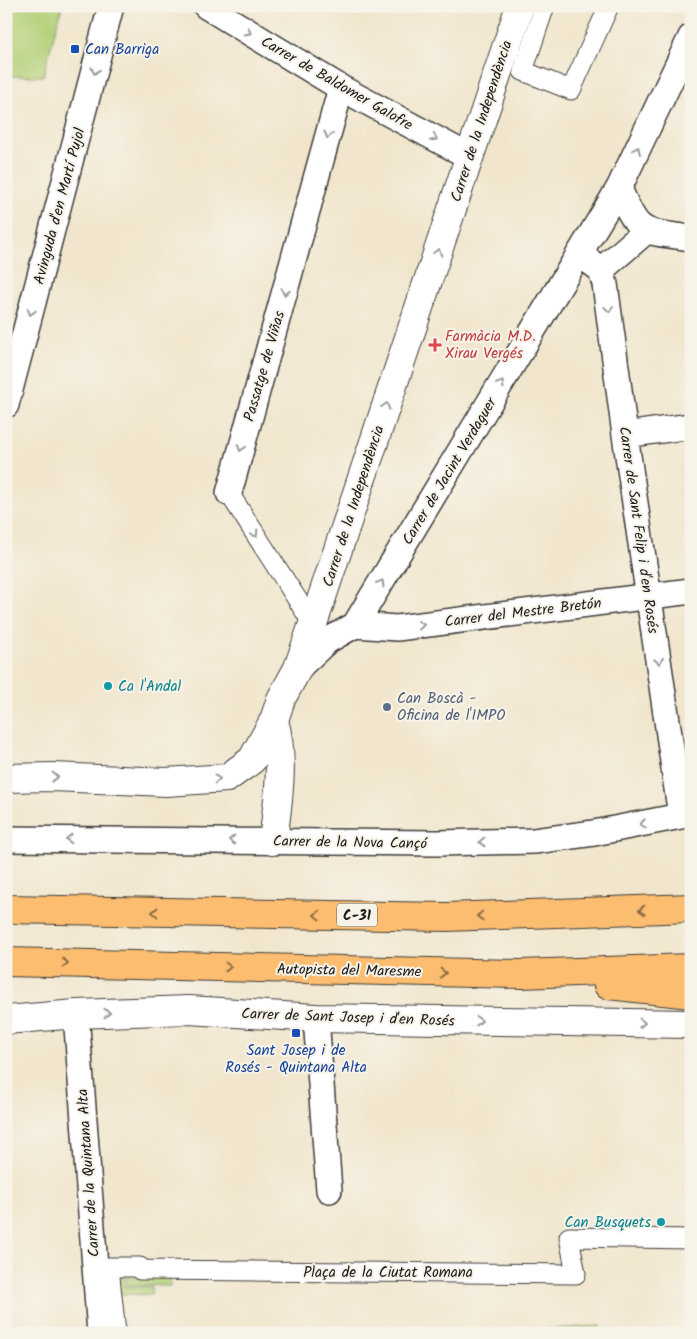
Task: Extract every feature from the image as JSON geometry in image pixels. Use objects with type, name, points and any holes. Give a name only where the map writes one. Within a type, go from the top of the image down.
[{"type":"highway","name":"C-31","points":[[15,909],[446,917],[691,908]]},
{"type":"highway","name":"Autopista del Maresme","points":[[12,962],[520,974],[691,968]]},
{"type":"highway","points":[[520,974],[691,994]]},
{"type":"street","name":"Avinguda d'en Martí Pujol","points":[[6,405],[111,6]]},
{"type":"street","name":"Carrer de Baldomer Galofre","points":[[206,6],[341,88],[470,157]]},
{"type":"street","name":"Carrer de la Independència","points":[[6,778],[53,777],[166,782],[227,778],[252,760],[274,720],[281,699],[298,668],[520,6]]},
{"type":"street","points":[[544,6],[523,70],[572,90],[609,6]]},
{"type":"street","name":"Carrer de Jacint Verdaguer","points":[[298,668],[327,641],[355,625],[619,188],[691,37]]},
{"type":"street","name":"Passatge de Viñas","points":[[313,624],[229,493],[341,88]]},
{"type":"street","points":[[619,188],[636,222],[645,232],[691,238]]},
{"type":"street","points":[[580,254],[601,270],[645,232]]},
{"type":"street","name":"Carrer de Sant Felip i d'en Rosés","points":[[601,270],[605,284],[649,597],[686,815]]},
{"type":"street","points":[[625,435],[691,426]]},
{"type":"street","name":"Carrer del Mestre Bretón","points":[[355,625],[397,628],[691,591]]},
{"type":"street","points":[[273,841],[280,782],[280,741],[274,720]]},
{"type":"street","name":"Carrer de la Nova Cançó","points":[[6,839],[437,843],[534,841],[594,833],[686,815]]},
{"type":"street","name":"Carrer de Sant Josep i d'en Rosés","points":[[6,1020],[76,1014],[189,1010],[316,1018],[691,1024]]},
{"type":"street","name":"Carrer de la Quintana Alta","points":[[76,1014],[100,1333]]},
{"type":"street","points":[[316,1018],[329,1190]]},
{"type":"street","name":"Plaça de la Ciutat Romana","points":[[116,1333],[109,1266],[140,1267],[140,1270],[576,1274],[569,1237],[691,1239]]},
{"type":"green space","points":[[6,6],[62,6],[43,76],[6,76]]},
{"type":"green space","points":[[115,1267],[123,1267],[125,1287],[152,1287],[151,1295],[117,1294]]},
{"type":"green space","points":[[126,1277],[170,1277],[170,1286],[127,1285]]},
{"type":"green space","points":[[600,1326],[600,1333],[510,1333],[510,1331]]},
{"type":"place","name":"Can Barriga","points":[[75,49]]},
{"type":"place","name":"Farmàcia M.D. Xirau Vergés","points":[[435,345]]},
{"type":"place","name":"Ca l'Andal","points":[[108,686]]},
{"type":"place","name":"Can Boscà - Oficina de l'IMPO","points":[[387,707]]},
{"type":"place","name":"Sant Josep i de Rosés - Quintana Alta","points":[[296,1033]]},
{"type":"place","name":"Can Busquets","points":[[661,1222]]}]
